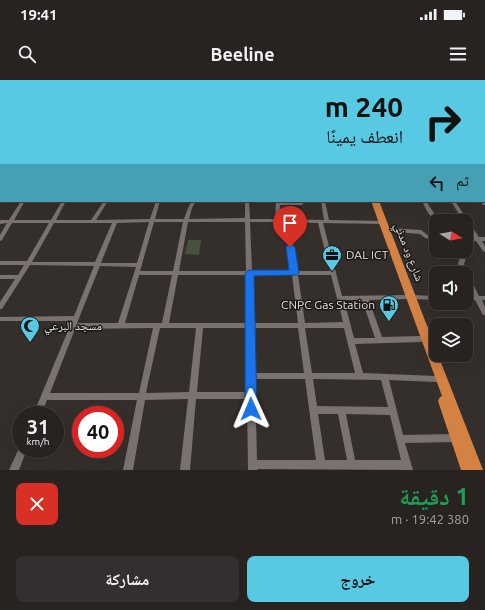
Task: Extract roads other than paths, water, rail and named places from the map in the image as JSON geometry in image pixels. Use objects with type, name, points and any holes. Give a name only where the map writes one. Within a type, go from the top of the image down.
[{"type":"highway","name":"شارع ود مدني","points":[[372,202],[383,225]]},
{"type":"highway","name":"شارع ود مدني","points":[[376,202],[409,298],[476,470]]},
{"type":"highway","name":"شارع ود مدني","points":[[409,298],[468,470]]},
{"type":"street","points":[[423,80],[468,80]]},
{"type":"street","points":[[0,239],[22,202]]},
{"type":"street","points":[[0,307],[28,264],[63,202]]},
{"type":"street","points":[[93,221],[105,202]]},
{"type":"street","points":[[121,326],[158,202]]},
{"type":"street","points":[[128,470],[142,395],[176,273],[186,221],[193,202]]},
{"type":"street","points":[[247,202],[253,467],[321,465],[407,468],[384,377]]},
{"type":"street","points":[[278,221],[278,202],[300,204],[302,202]]},
{"type":"street","points":[[323,202],[324,221],[333,273],[360,376]]},
{"type":"street","points":[[425,202],[431,214]]},
{"type":"street","points":[[454,202],[461,214]]},
{"type":"street","points":[[0,222],[247,220],[324,221],[383,225],[421,232],[429,237]]},
{"type":"street","points":[[40,406],[115,221]]},
{"type":"street","points":[[287,221],[321,465]]},
{"type":"street","points":[[473,232],[485,250]]},
{"type":"street","points":[[473,239],[485,239]]},
{"type":"street","points":[[0,263],[139,265]]},
{"type":"street","points":[[137,273],[333,273]]},
{"type":"street","points":[[0,277],[20,277]]},
{"type":"street","points":[[473,290],[485,313]]},
{"type":"street","points":[[340,298],[429,298]]},
{"type":"street","points":[[365,298],[379,340]]},
{"type":"street","points":[[473,298],[485,298]]},
{"type":"street","points":[[0,319],[76,318]]},
{"type":"street","points":[[72,326],[347,325]]},
{"type":"street","points":[[185,470],[200,326]]},
{"type":"street","points":[[351,341],[422,339]]},
{"type":"street","points":[[251,376],[360,376],[436,379]]},
{"type":"street","points":[[44,397],[251,395]]},
{"type":"street","points":[[313,410],[393,411]]},
{"type":"street","points":[[341,410],[354,466]]},
{"type":"street","points":[[400,439],[457,438]]},
{"type":"street","points":[[14,470],[19,458]]},
{"type":"place","name":"DAL ICT","points":[[332,272]]},
{"type":"place","name":"CNPC Gas Station","points":[[389,322]]},
{"type":"place","name":"مسجد البرعي","points":[[30,343]]}]
